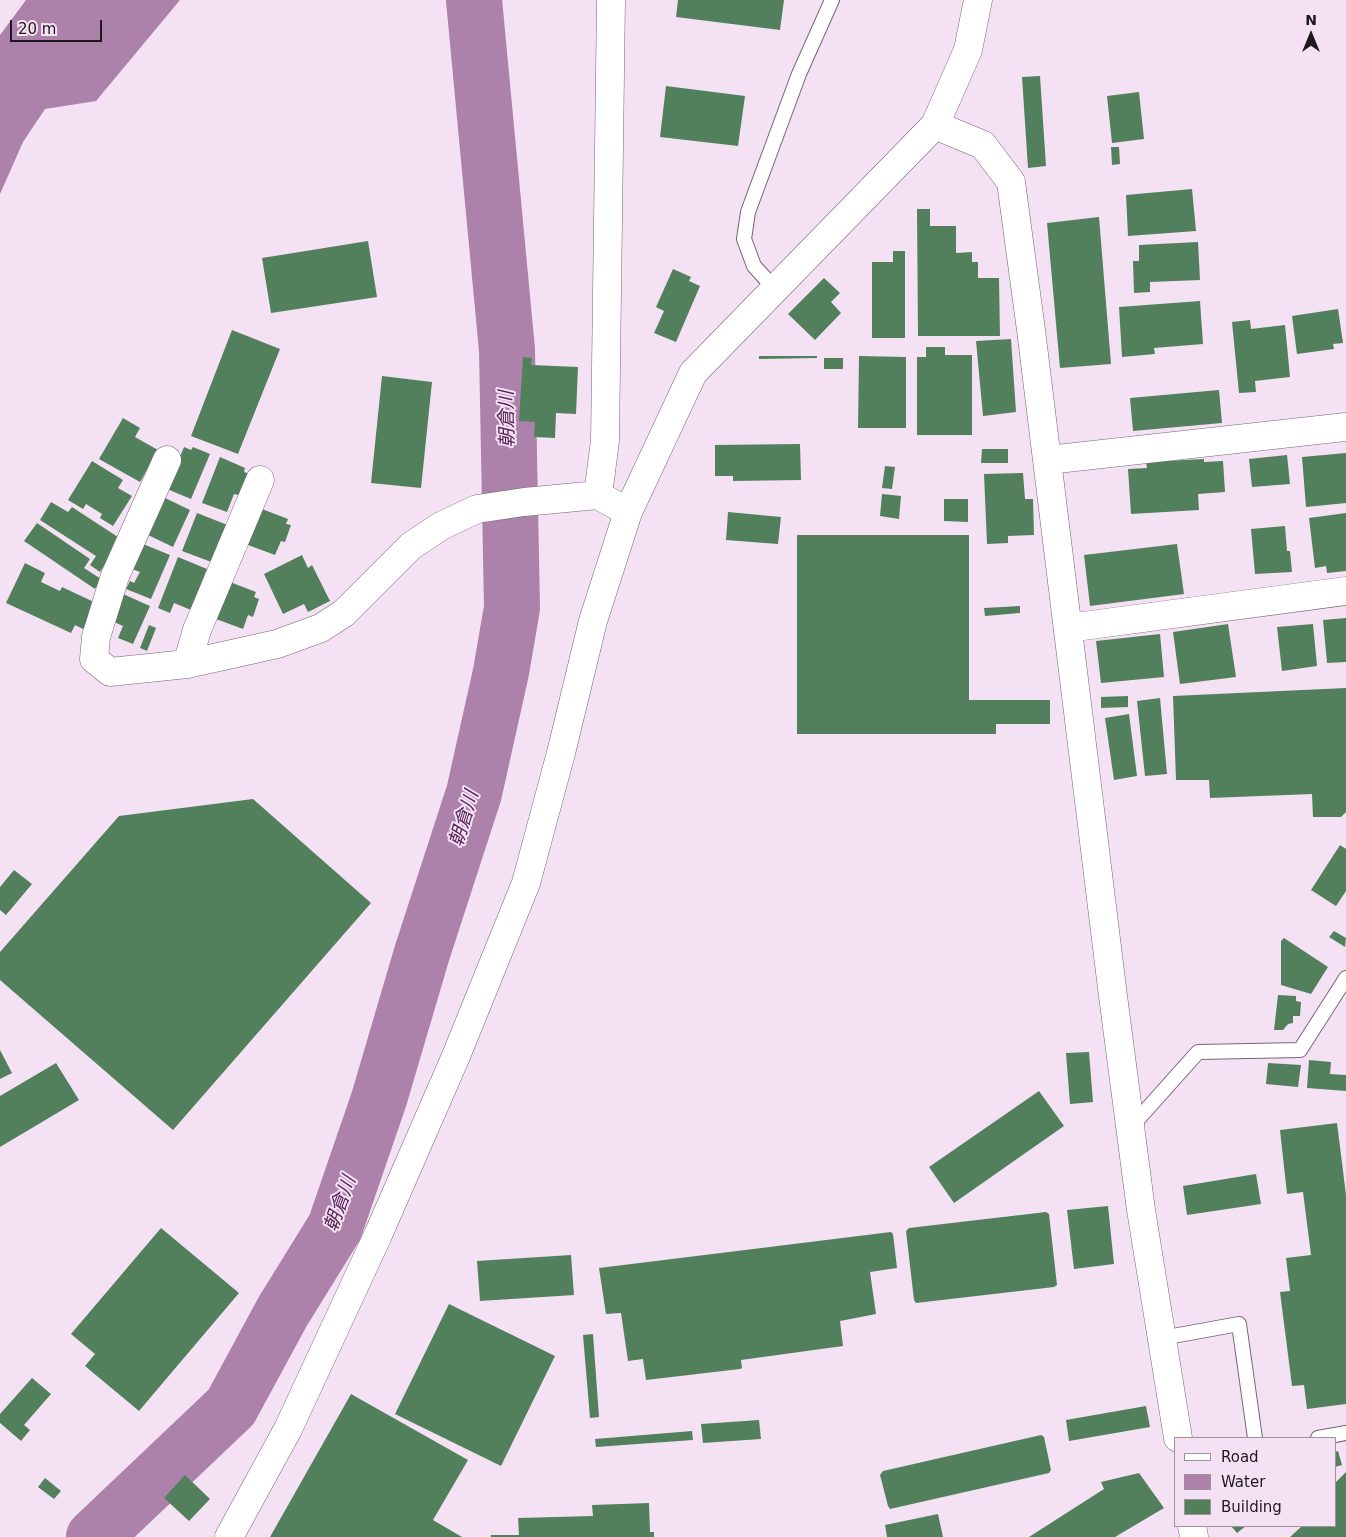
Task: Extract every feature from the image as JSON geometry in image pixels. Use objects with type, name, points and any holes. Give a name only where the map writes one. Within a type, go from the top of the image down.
[{"type":"street","points":[[598,495],[605,441],[611,0]]},
{"type":"street","points":[[229,1537],[288,1429],[374,1244],[456,1056],[526,883],[561,754],[593,621],[628,512],[693,373],[935,124],[968,50],[978,0]]},
{"type":"street","points":[[935,124],[982,145],[1011,182],[1032,330],[1130,1128],[1141,1210],[1178,1437]]},
{"type":"street","points":[[1048,460],[1346,427]]},
{"type":"street","points":[[167,460],[115,576],[96,636],[94,659],[110,672],[187,664],[277,644],[321,628],[344,613],[411,546],[441,526],[477,509],[524,502],[598,495],[628,512]]},
{"type":"street","points":[[187,664],[197,630],[260,480]]},
{"type":"street","points":[[1068,628],[1346,591]]},
{"type":"lane","points":[[775,289],[754,266],[744,239],[748,212],[799,74],[832,0]]},
{"type":"lane","points":[[1130,1128],[1198,1052],[1300,1050],[1346,978]]},
{"type":"lane","points":[[1162,1338],[1239,1324],[1255,1437]]},
{"type":"lane","points":[[1324,1437],[1346,1433]]},
{"type":"water","points":[[26,0],[180,0],[96,101],[45,109],[23,142],[0,194],[0,35]]},
{"type":"building","points":[[678,0],[784,0],[780,30],[676,17]]},
{"type":"building","points":[[1040,76],[1046,166],[1028,168],[1022,77]]},
{"type":"building","points":[[666,86],[745,96],[738,146],[660,137]]},
{"type":"building","points":[[1139,92],[1144,139],[1112,143],[1107,96]]},
{"type":"building","points":[[1111,147],[1119,147],[1120,164],[1112,165]]},
{"type":"building","points":[[1192,189],[1196,231],[1128,236],[1126,195]]},
{"type":"building","points":[[917,209],[930,209],[930,226],[956,226],[956,253],[972,252],[972,262],[978,262],[978,278],[999,278],[1000,336],[918,336]]},
{"type":"building","points":[[1099,217],[1111,364],[1060,368],[1047,223]]},
{"type":"building","points":[[368,241],[377,297],[271,313],[262,258]]},
{"type":"building","points":[[1198,242],[1200,280],[1150,282],[1150,292],[1134,293],[1133,261],[1139,261],[1139,245]]},
{"type":"building","points":[[893,251],[905,251],[905,338],[872,338],[872,262],[893,262]]},
{"type":"building","points":[[673,269],[691,277],[689,281],[700,286],[676,342],[654,333],[664,311],[656,307]]},
{"type":"building","points":[[824,278],[840,293],[831,302],[841,313],[815,340],[788,314]]},
{"type":"building","points":[[1200,301],[1203,344],[1154,348],[1155,354],[1122,357],[1119,307]]},
{"type":"building","points":[[1338,309],[1343,343],[1333,344],[1334,349],[1297,354],[1292,316]]},
{"type":"building","points":[[1250,320],[1251,329],[1285,325],[1290,377],[1255,381],[1256,392],[1239,393],[1232,322]]},
{"type":"building","points":[[232,330],[280,349],[238,454],[191,436]]},
{"type":"building","points":[[1011,339],[1016,412],[983,416],[976,341]]},
{"type":"building","points":[[926,347],[945,347],[945,355],[972,355],[972,435],[917,435],[917,357],[926,357]]},
{"type":"building","points":[[759,356],[817,356],[817,358],[759,359]]},
{"type":"building","points":[[859,356],[906,357],[906,428],[858,428]]},
{"type":"building","points":[[523,357],[532,358],[531,365],[578,367],[576,414],[556,413],[555,438],[534,437],[535,422],[519,421]]},
{"type":"building","points":[[824,358],[843,358],[843,369],[824,369]]},
{"type":"building","points":[[382,376],[432,382],[421,488],[371,483]]},
{"type":"building","points":[[1219,390],[1222,423],[1133,431],[1130,398]]},
{"type":"building","points":[[123,418],[140,428],[135,437],[158,450],[140,482],[99,459]]},
{"type":"building","points":[[800,444],[801,480],[733,481],[733,476],[715,476],[715,445]]},
{"type":"building","points":[[184,447],[191,450],[193,447],[210,454],[191,499],[167,489]]},
{"type":"building","points":[[982,449],[1008,449],[1008,463],[981,463]]},
{"type":"building","points":[[1346,453],[1346,503],[1306,507],[1302,457]]},
{"type":"building","points":[[1287,455],[1290,484],[1252,487],[1249,459]]},
{"type":"building","points":[[220,457],[245,468],[244,472],[250,474],[242,496],[234,494],[227,512],[202,503]]},
{"type":"building","points":[[1204,459],[1204,462],[1223,461],[1225,492],[1198,494],[1199,510],[1131,514],[1128,469],[1147,468],[1146,462]]},
{"type":"building","points":[[92,461],[123,480],[118,488],[132,496],[113,526],[100,518],[102,514],[86,504],[83,509],[68,500]]},
{"type":"building","points":[[885,466],[895,467],[892,489],[882,488]]},
{"type":"building","points":[[1023,473],[1025,499],[1033,499],[1034,535],[1008,536],[1008,543],[987,544],[984,474]]},
{"type":"building","points":[[882,494],[901,496],[899,519],[880,516]]},
{"type":"building","points":[[161,496],[190,510],[173,547],[148,535]]},
{"type":"building","points":[[944,499],[968,499],[968,522],[944,521]]},
{"type":"building","points":[[51,502],[68,512],[72,507],[121,539],[100,572],[90,565],[96,556],[40,520]]},
{"type":"building","points":[[262,509],[288,519],[286,524],[291,525],[285,542],[281,541],[275,555],[248,545]]},
{"type":"building","points":[[728,512],[781,517],[778,544],[726,540]]},
{"type":"building","points":[[197,513],[230,526],[214,563],[182,551]]},
{"type":"building","points":[[1346,513],[1346,571],[1327,573],[1326,566],[1315,568],[1309,518]]},
{"type":"building","points":[[37,523],[90,559],[84,568],[101,579],[95,589],[24,541]]},
{"type":"building","points":[[1285,526],[1287,551],[1290,551],[1292,572],[1255,574],[1251,529]]},
{"type":"building","points":[[797,535],[969,535],[969,700],[1050,700],[1050,724],[996,724],[996,734],[797,734]]},
{"type":"building","points":[[143,544],[170,555],[151,599],[126,589],[130,581],[134,583],[140,572],[132,569]]},
{"type":"building","points":[[1177,544],[1184,594],[1090,606],[1084,555]]},
{"type":"building","points":[[302,555],[308,568],[312,565],[330,601],[308,612],[304,604],[283,614],[264,574]]},
{"type":"building","points":[[178,557],[207,569],[191,610],[174,603],[170,613],[158,608]]},
{"type":"building","points":[[25,563],[45,573],[41,582],[60,591],[62,587],[96,603],[83,629],[75,625],[71,633],[6,603]]},
{"type":"building","points":[[230,582],[256,592],[254,597],[259,599],[253,617],[248,615],[243,629],[216,619]]},
{"type":"building","points":[[123,594],[150,606],[133,644],[118,638],[123,626],[112,621]]},
{"type":"building","points":[[1020,606],[1020,613],[985,616],[984,608]]},
{"type":"building","points":[[1346,618],[1346,662],[1327,663],[1323,620]]},
{"type":"building","points":[[1228,624],[1236,677],[1180,684],[1173,632]]},
{"type":"building","points":[[1313,624],[1317,666],[1282,671],[1277,627]]},
{"type":"building","points":[[149,625],[156,628],[147,651],[140,648]]},
{"type":"building","points":[[1160,634],[1164,677],[1101,683],[1096,641]]},
{"type":"building","points":[[1346,688],[1346,812],[1341,817],[1313,817],[1312,794],[1210,798],[1209,780],[1176,780],[1173,696]]},
{"type":"building","points":[[1128,696],[1128,707],[1101,708],[1101,697]]},
{"type":"building","points":[[1160,698],[1167,774],[1145,776],[1137,701]]},
{"type":"building","points":[[1129,714],[1137,776],[1114,780],[1105,718]]},
{"type":"building","points":[[253,799],[371,903],[173,1130],[0,980],[0,952],[119,816]]},
{"type":"building","points":[[1340,845],[1346,849],[1346,891],[1336,906],[1311,890]]},
{"type":"building","points":[[14,870],[32,884],[6,915],[0,910],[0,887]]},
{"type":"building","points":[[1334,931],[1346,938],[1345,947],[1329,937]]},
{"type":"building","points":[[1284,938],[1328,967],[1311,994],[1281,985],[1281,941]]},
{"type":"building","points":[[1278,995],[1296,996],[1296,1001],[1301,1002],[1300,1016],[1293,1016],[1293,1023],[1288,1024],[1283,1030],[1274,1030]]},
{"type":"building","points":[[0,1050],[12,1073],[0,1079]]},
{"type":"building","points":[[1089,1052],[1093,1102],[1070,1104],[1066,1053]]},
{"type":"building","points":[[1309,1060],[1331,1062],[1330,1074],[1346,1075],[1346,1091],[1307,1088]]},
{"type":"building","points":[[56,1063],[79,1100],[0,1147],[0,1096]]},
{"type":"building","points":[[1268,1063],[1301,1065],[1298,1087],[1266,1084]]},
{"type":"building","points":[[1039,1091],[1064,1126],[954,1203],[929,1167]]},
{"type":"building","points":[[1337,1123],[1346,1195],[1346,1404],[1307,1409],[1304,1385],[1292,1386],[1280,1292],[1290,1291],[1286,1258],[1311,1255],[1303,1192],[1287,1194],[1280,1130]]},
{"type":"building","points":[[1256,1174],[1261,1204],[1187,1215],[1183,1186]]},
{"type":"building","points":[[1108,1206],[1114,1264],[1074,1269],[1067,1210]]},
{"type":"building","points":[[1046,1212],[1049,1214],[1057,1285],[1054,1287],[916,1303],[914,1300],[906,1231],[909,1228]]},
{"type":"building","points":[[161,1228],[239,1293],[139,1411],[85,1366],[95,1354],[71,1334]]},
{"type":"building","points":[[891,1232],[893,1234],[897,1268],[870,1272],[876,1314],[840,1321],[843,1346],[741,1360],[742,1368],[740,1369],[646,1380],[643,1359],[628,1361],[621,1313],[606,1314],[599,1268]]},
{"type":"building","points":[[571,1255],[574,1295],[480,1301],[477,1261]]},
{"type":"building","points":[[449,1304],[555,1356],[501,1466],[395,1414]]},
{"type":"building","points":[[593,1334],[599,1417],[590,1418],[583,1335]]},
{"type":"building","points":[[32,1378],[51,1394],[24,1425],[30,1430],[21,1441],[0,1423],[0,1414]]},
{"type":"building","points":[[351,1394],[468,1460],[433,1520],[462,1537],[270,1537]]},
{"type":"building","points":[[1146,1406],[1150,1427],[1069,1441],[1066,1420]]},
{"type":"building","points":[[759,1420],[761,1439],[703,1443],[701,1424]]},
{"type":"building","points":[[692,1431],[693,1440],[596,1447],[595,1439]]},
{"type":"building","points":[[1041,1435],[1044,1437],[1051,1470],[1049,1473],[890,1509],[888,1506],[880,1475],[883,1471]]},
{"type":"building","points":[[1338,1451],[1342,1465],[1336,1467],[1336,1452]]},
{"type":"building","points":[[1346,1472],[1346,1537],[1290,1537],[1301,1527],[1336,1527],[1336,1482]]},
{"type":"building","points":[[1139,1473],[1164,1508],[1115,1537],[1029,1537],[1104,1489],[1101,1482]]},
{"type":"building","points":[[185,1475],[210,1499],[189,1521],[164,1498]]},
{"type":"building","points":[[45,1478],[61,1491],[54,1499],[38,1487]]},
{"type":"building","points":[[649,1503],[650,1532],[654,1532],[654,1537],[491,1537],[491,1535],[519,1535],[518,1518],[593,1516],[592,1505]]},
{"type":"building","points":[[938,1514],[943,1537],[887,1537],[885,1525]]},
{"type":"building","points":[[1232,1527],[1245,1527],[1237,1533]]},
{"type":"waterway","name":"朝倉川","points":[[94,1537],[231,1407],[283,1311],[335,1227],[379,1099],[422,953],[474,793],[501,672],[512,608],[507,350],[474,0]]}]
